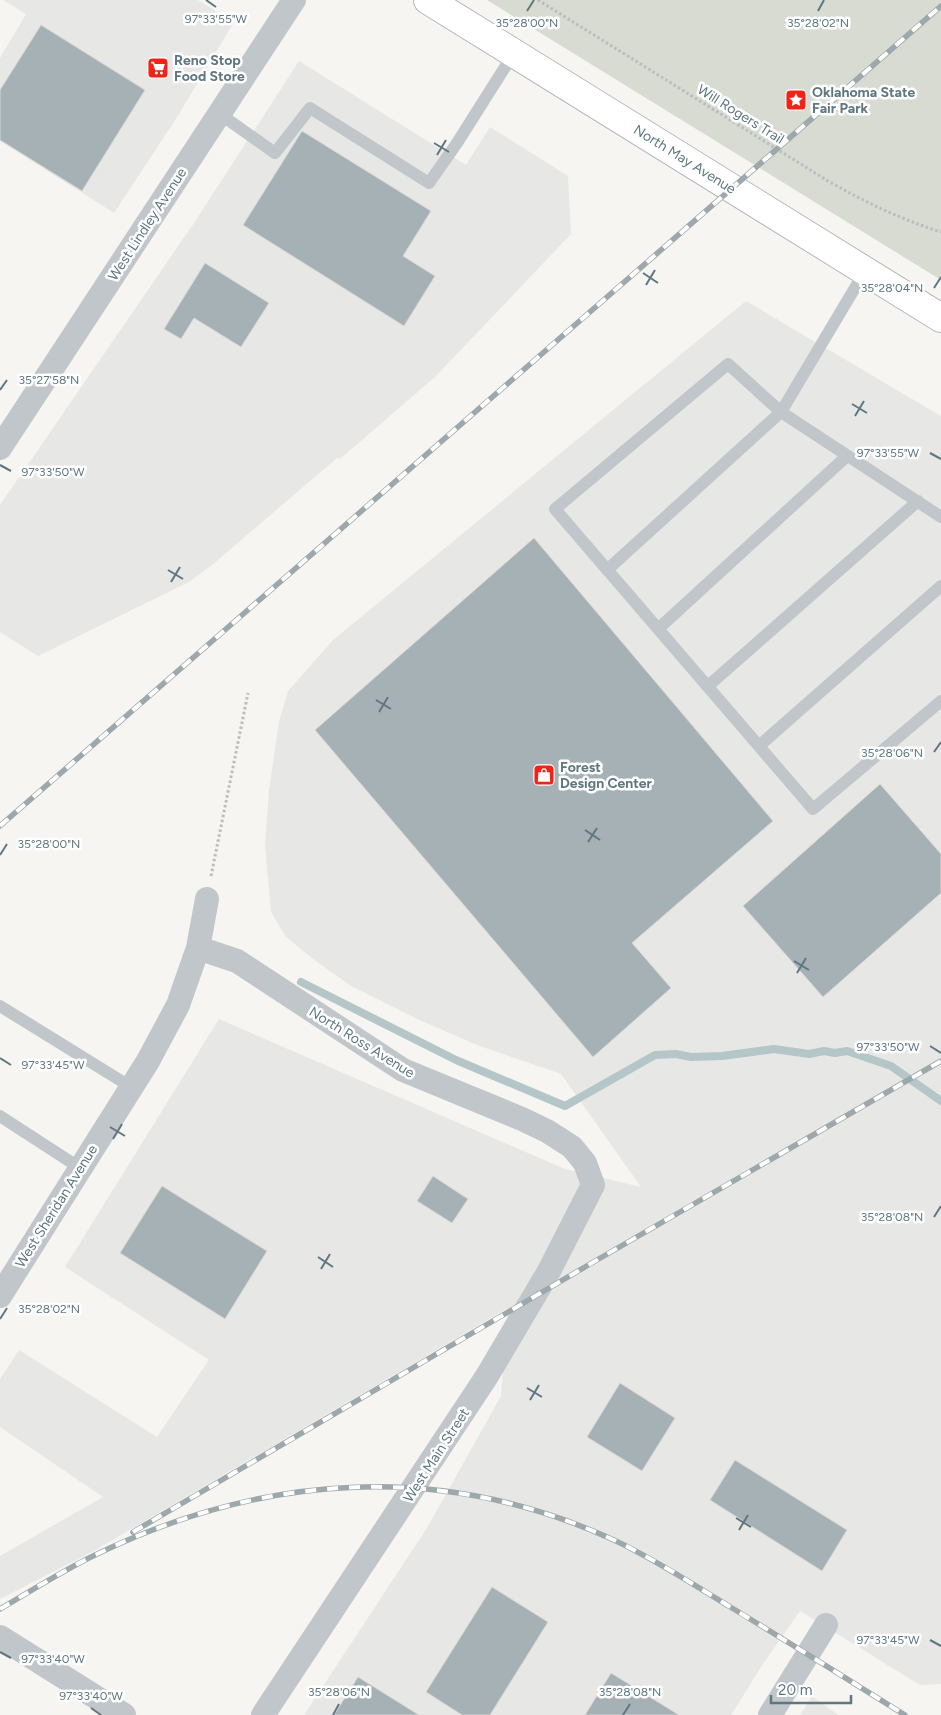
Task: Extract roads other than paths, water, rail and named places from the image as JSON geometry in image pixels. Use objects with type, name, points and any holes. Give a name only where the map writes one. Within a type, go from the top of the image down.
[{"type":"main road","name":"North May Avenue","points":[[428,0],[941,318]]},
{"type":"street","name":"West Lindley Avenue","points":[[0,448],[294,0]]},
{"type":"street","name":"West Sheridan Avenue","points":[[0,1296],[131,1087],[178,1005],[198,948],[207,899]]},
{"type":"street","name":"North Ross Avenue","points":[[198,948],[237,961],[403,1070],[547,1131],[572,1147],[585,1163],[593,1185]]},
{"type":"street","name":"West Main Street","points":[[262,1715],[488,1376],[549,1271],[593,1185]]},
{"type":"street","points":[[770,1715],[826,1626]]},
{"type":"street","points":[[0,1636],[124,1715]]},
{"type":"lane","points":[[220,114],[275,153],[310,108],[429,183],[457,143],[514,53]]},
{"type":"lane","points":[[607,570],[780,412],[865,271]]},
{"type":"lane","points":[[941,517],[780,412],[728,364],[555,509],[813,809],[941,701]]},
{"type":"lane","points":[[658,628],[847,456]]},
{"type":"lane","points":[[708,686],[918,502]]},
{"type":"lane","points":[[759,746],[941,586]]},
{"type":"lane","points":[[0,1006],[131,1087]]},
{"type":"lane","points":[[0,1116],[80,1168]]},
{"type":"waterway","points":[[301,982],[456,1060],[565,1106],[655,1055],[722,1056],[774,1049],[809,1054],[824,1051],[835,1053],[847,1051],[891,1066],[941,1101]]},
{"type":"railway","points":[[0,826],[941,6]]},
{"type":"railway","points":[[133,1532],[941,1061]]},
{"type":"railway","points":[[0,1609],[95,1555],[159,1528],[223,1507],[288,1493],[354,1487],[420,1489],[485,1498],[551,1515],[616,1541],[675,1573],[905,1715]]},
{"type":"place","name":"Reno Stop Food Store","points":[[158,68]]},
{"type":"place","name":"Oklahoma State Fair Park","points":[[796,100]]},
{"type":"place","name":"Forest Design Center","points":[[544,775]]}]
